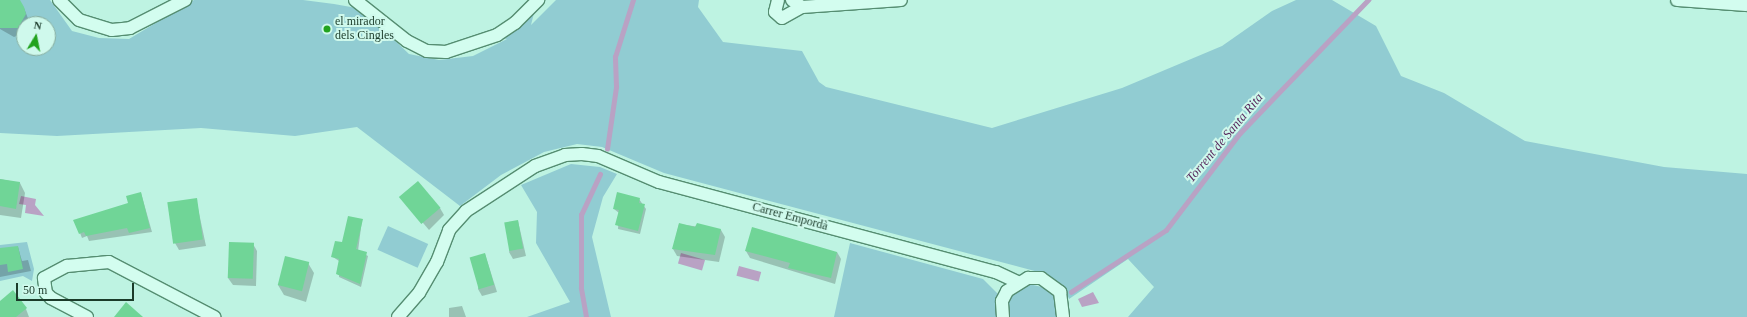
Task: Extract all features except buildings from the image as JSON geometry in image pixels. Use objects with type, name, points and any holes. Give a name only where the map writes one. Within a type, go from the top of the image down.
[{"type":"street","points":[[59,0],[68,5],[93,27],[112,30],[130,28],[185,0]]},
{"type":"street","points":[[355,0],[407,41],[428,51],[446,52],[497,35],[516,23],[538,0]]},
{"type":"street","points":[[778,0],[775,12],[782,18],[797,3],[901,0]]},
{"type":"street","points":[[1677,0],[1747,5]]},
{"type":"street","name":"Carrer Empordà","points":[[398,317],[419,293],[437,262],[449,230],[466,211],[529,169],[565,155],[598,156],[659,182],[996,272],[1017,282]]},
{"type":"street","points":[[87,317],[52,298],[46,293],[44,278],[67,266],[109,262],[214,317]]},
{"type":"street","points":[[1003,317],[1002,301],[1017,282],[1041,278],[1052,283],[1064,304],[1063,317]]},
{"type":"shaded area","points":[[0,0],[50,0],[72,31],[99,38],[129,39],[194,0],[303,0],[334,4],[362,9],[409,54],[439,60],[473,56],[507,39],[501,38],[535,9],[531,25],[556,0],[699,0],[698,7],[723,42],[802,51],[819,82],[826,87],[992,128],[1122,88],[1222,46],[1272,11],[1296,0],[1332,0],[1376,26],[1401,76],[1444,93],[1525,141],[1664,167],[1747,174],[1747,317],[1128,317],[1154,287],[1128,259],[1069,299],[1064,286],[1046,274],[664,173],[602,147],[577,144],[544,152],[501,175],[460,206],[357,127],[295,136],[201,128],[57,136],[0,133]]},
{"type":"shaded area","points":[[571,164],[600,167],[617,174],[603,197],[592,237],[611,317],[527,317],[570,302],[536,243],[537,212],[521,185]]},
{"type":"shaded area","points":[[21,196],[36,199],[35,205],[44,216],[25,213],[26,205],[19,204]]},
{"type":"shaded area","points":[[388,226],[428,244],[418,268],[377,250]]},
{"type":"shaded area","points":[[27,242],[34,269],[32,281],[23,276],[0,281],[0,245]]},
{"type":"shaded area","points":[[850,243],[983,279],[998,294],[998,317],[834,317]]},
{"type":"shaded area","points":[[681,253],[705,260],[702,270],[678,264]]},
{"type":"shaded area","points":[[739,266],[761,272],[759,282],[736,276]]},
{"type":"shaded area","points":[[1029,284],[1050,289],[1055,295],[1057,317],[1010,317],[1009,302],[1015,291]]},
{"type":"shaded area","points":[[1093,292],[1099,303],[1082,307],[1078,299]]},
{"type":"waterway","points":[[607,149],[616,87],[615,57],[633,0]]},
{"type":"waterway","name":"Torrent de Santa Rita","points":[[1071,292],[1166,230],[1240,133],[1368,0]]},
{"type":"waterway","points":[[586,317],[581,288],[581,215],[600,174]]},
{"type":"place","name":"el mirador dels Cingles","points":[[327,29]]}]
